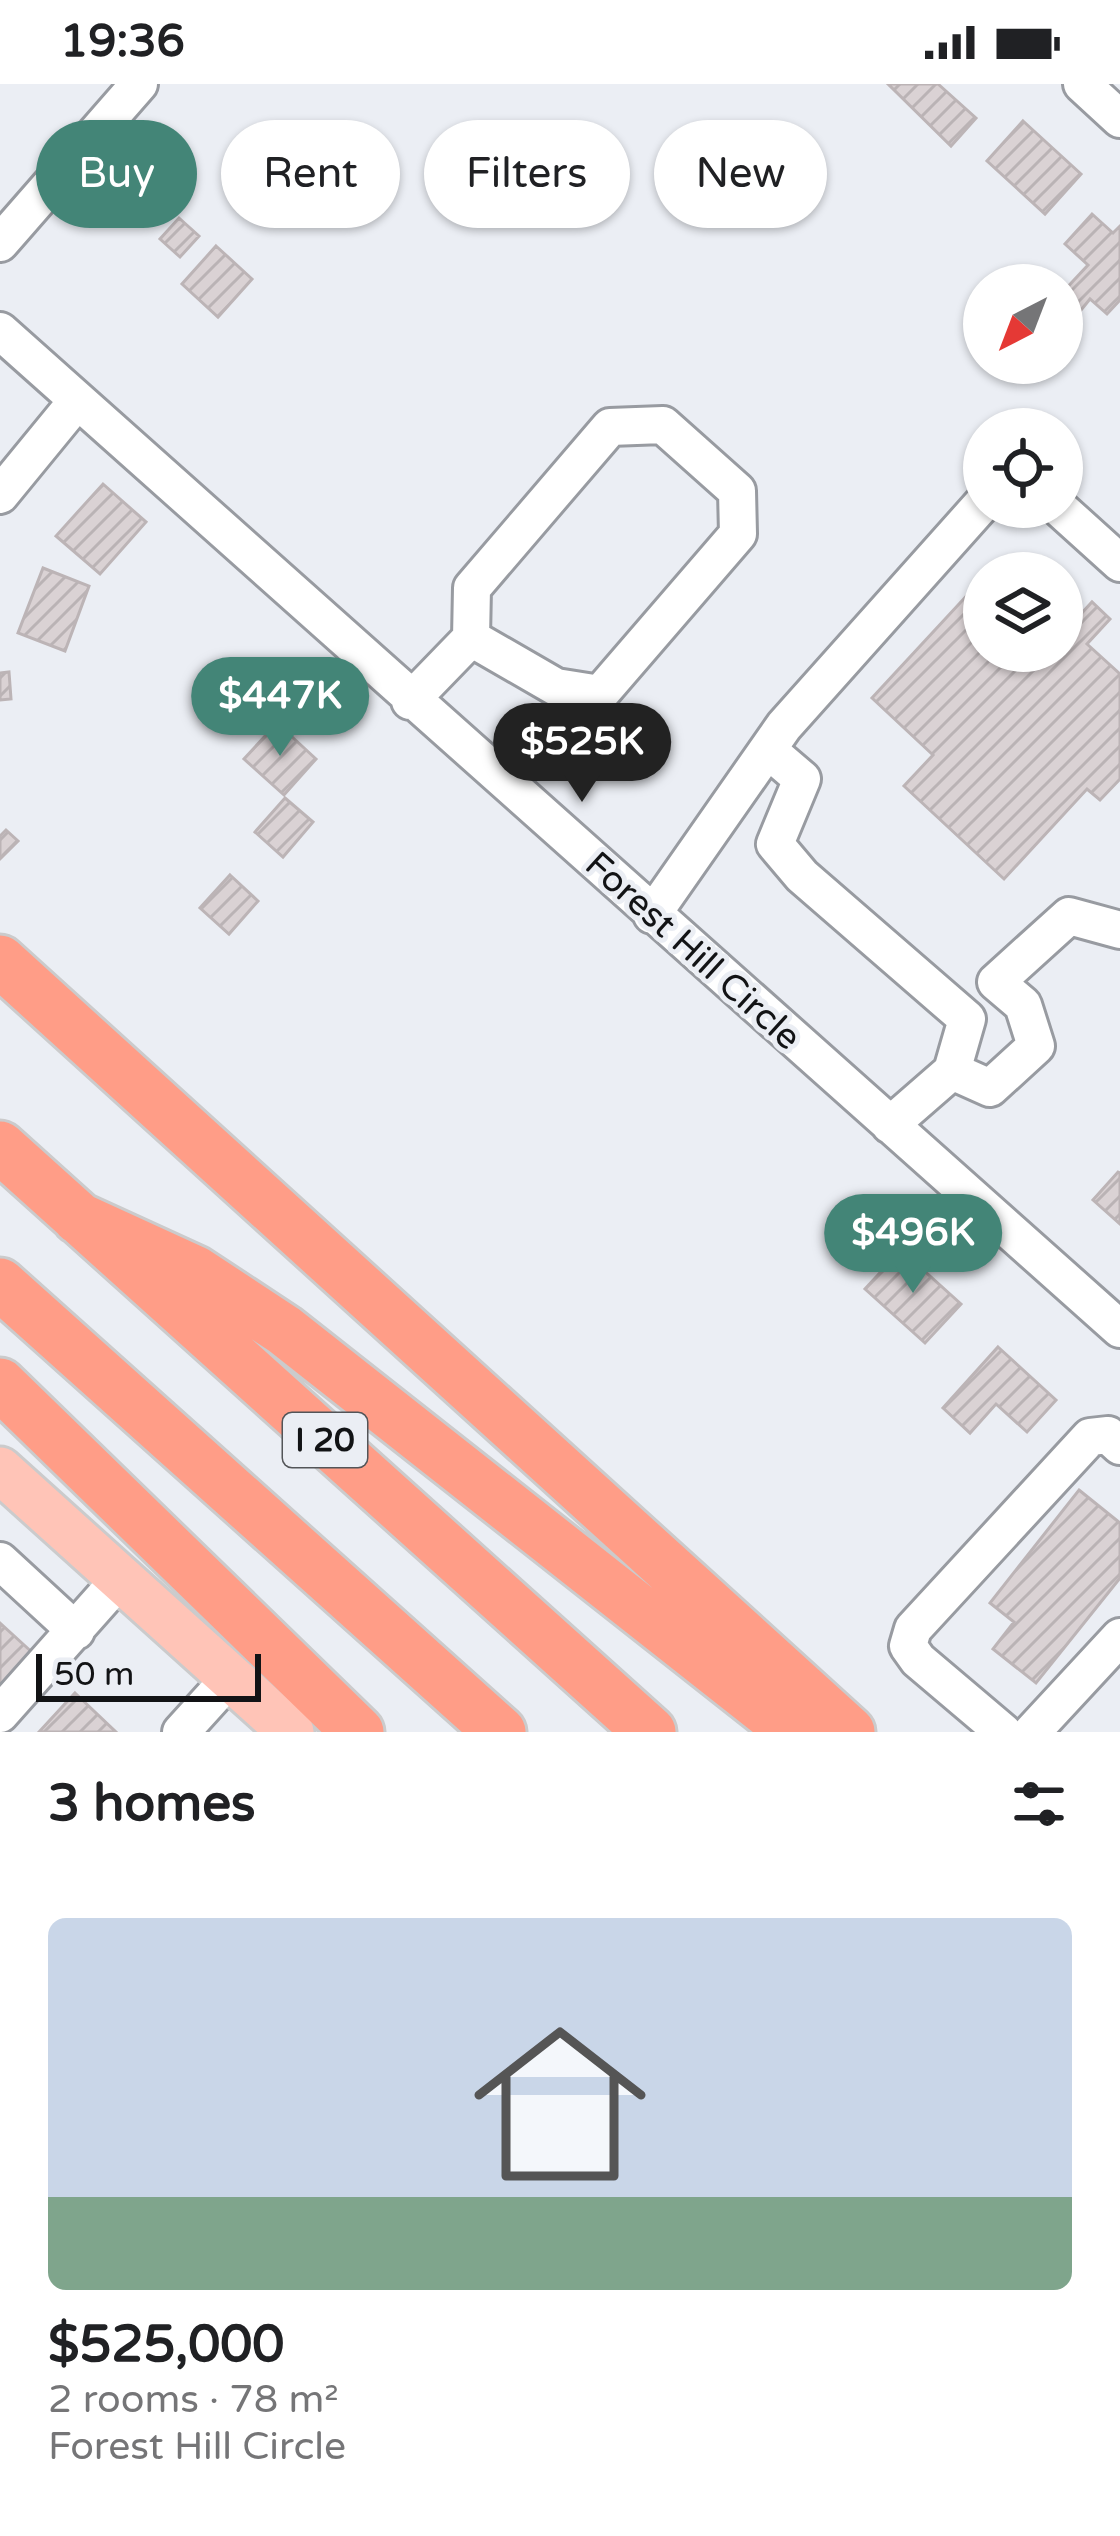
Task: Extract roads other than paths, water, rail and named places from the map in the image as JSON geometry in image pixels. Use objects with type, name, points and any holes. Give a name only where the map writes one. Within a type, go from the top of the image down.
[{"type":"highway","points":[[0,961],[849,1732]]},
{"type":"highway","name":"I 20","points":[[0,1147],[650,1732]]},
{"type":"highway","points":[[78,1218],[196,1272],[284,1330],[794,1732]]},
{"type":"highway","name":"I 20","points":[[0,1283],[500,1732]]},
{"type":"highway","points":[[0,1384],[358,1732]]},
{"type":"main road","points":[[0,1469],[290,1732]]},
{"type":"street","points":[[0,243],[139,84]]},
{"type":"street","points":[[1082,84],[1120,118]]},
{"type":"street","name":"Forest Hill Circle","points":[[0,331],[1120,1329]]},
{"type":"street","points":[[0,494],[77,401]]},
{"type":"street","points":[[410,701],[472,638],[472,588],[610,427],[663,424],[737,491],[738,533],[600,694],[556,687],[472,638]]},
{"type":"street","points":[[652,915],[768,750],[963,526]]},
{"type":"street","points":[[1082,528],[1120,562]]},
{"type":"street","points":[[768,750],[802,778],[775,844],[802,876],[967,1019],[952,1071],[890,1125]]},
{"type":"street","points":[[952,1071],[990,1088],[1036,1046],[1023,1005],[997,982],[1069,916],[1120,930]]},
{"type":"street","points":[[1003,1732],[918,1660],[908,1646],[913,1629],[1090,1437],[1108,1435],[1120,1446]]},
{"type":"street","points":[[0,1561],[76,1631]]},
{"type":"street","points":[[0,1714],[120,1580]]},
{"type":"street","points":[[1033,1732],[1120,1637]]},
{"type":"street","points":[[181,1732],[230,1678]]}]
